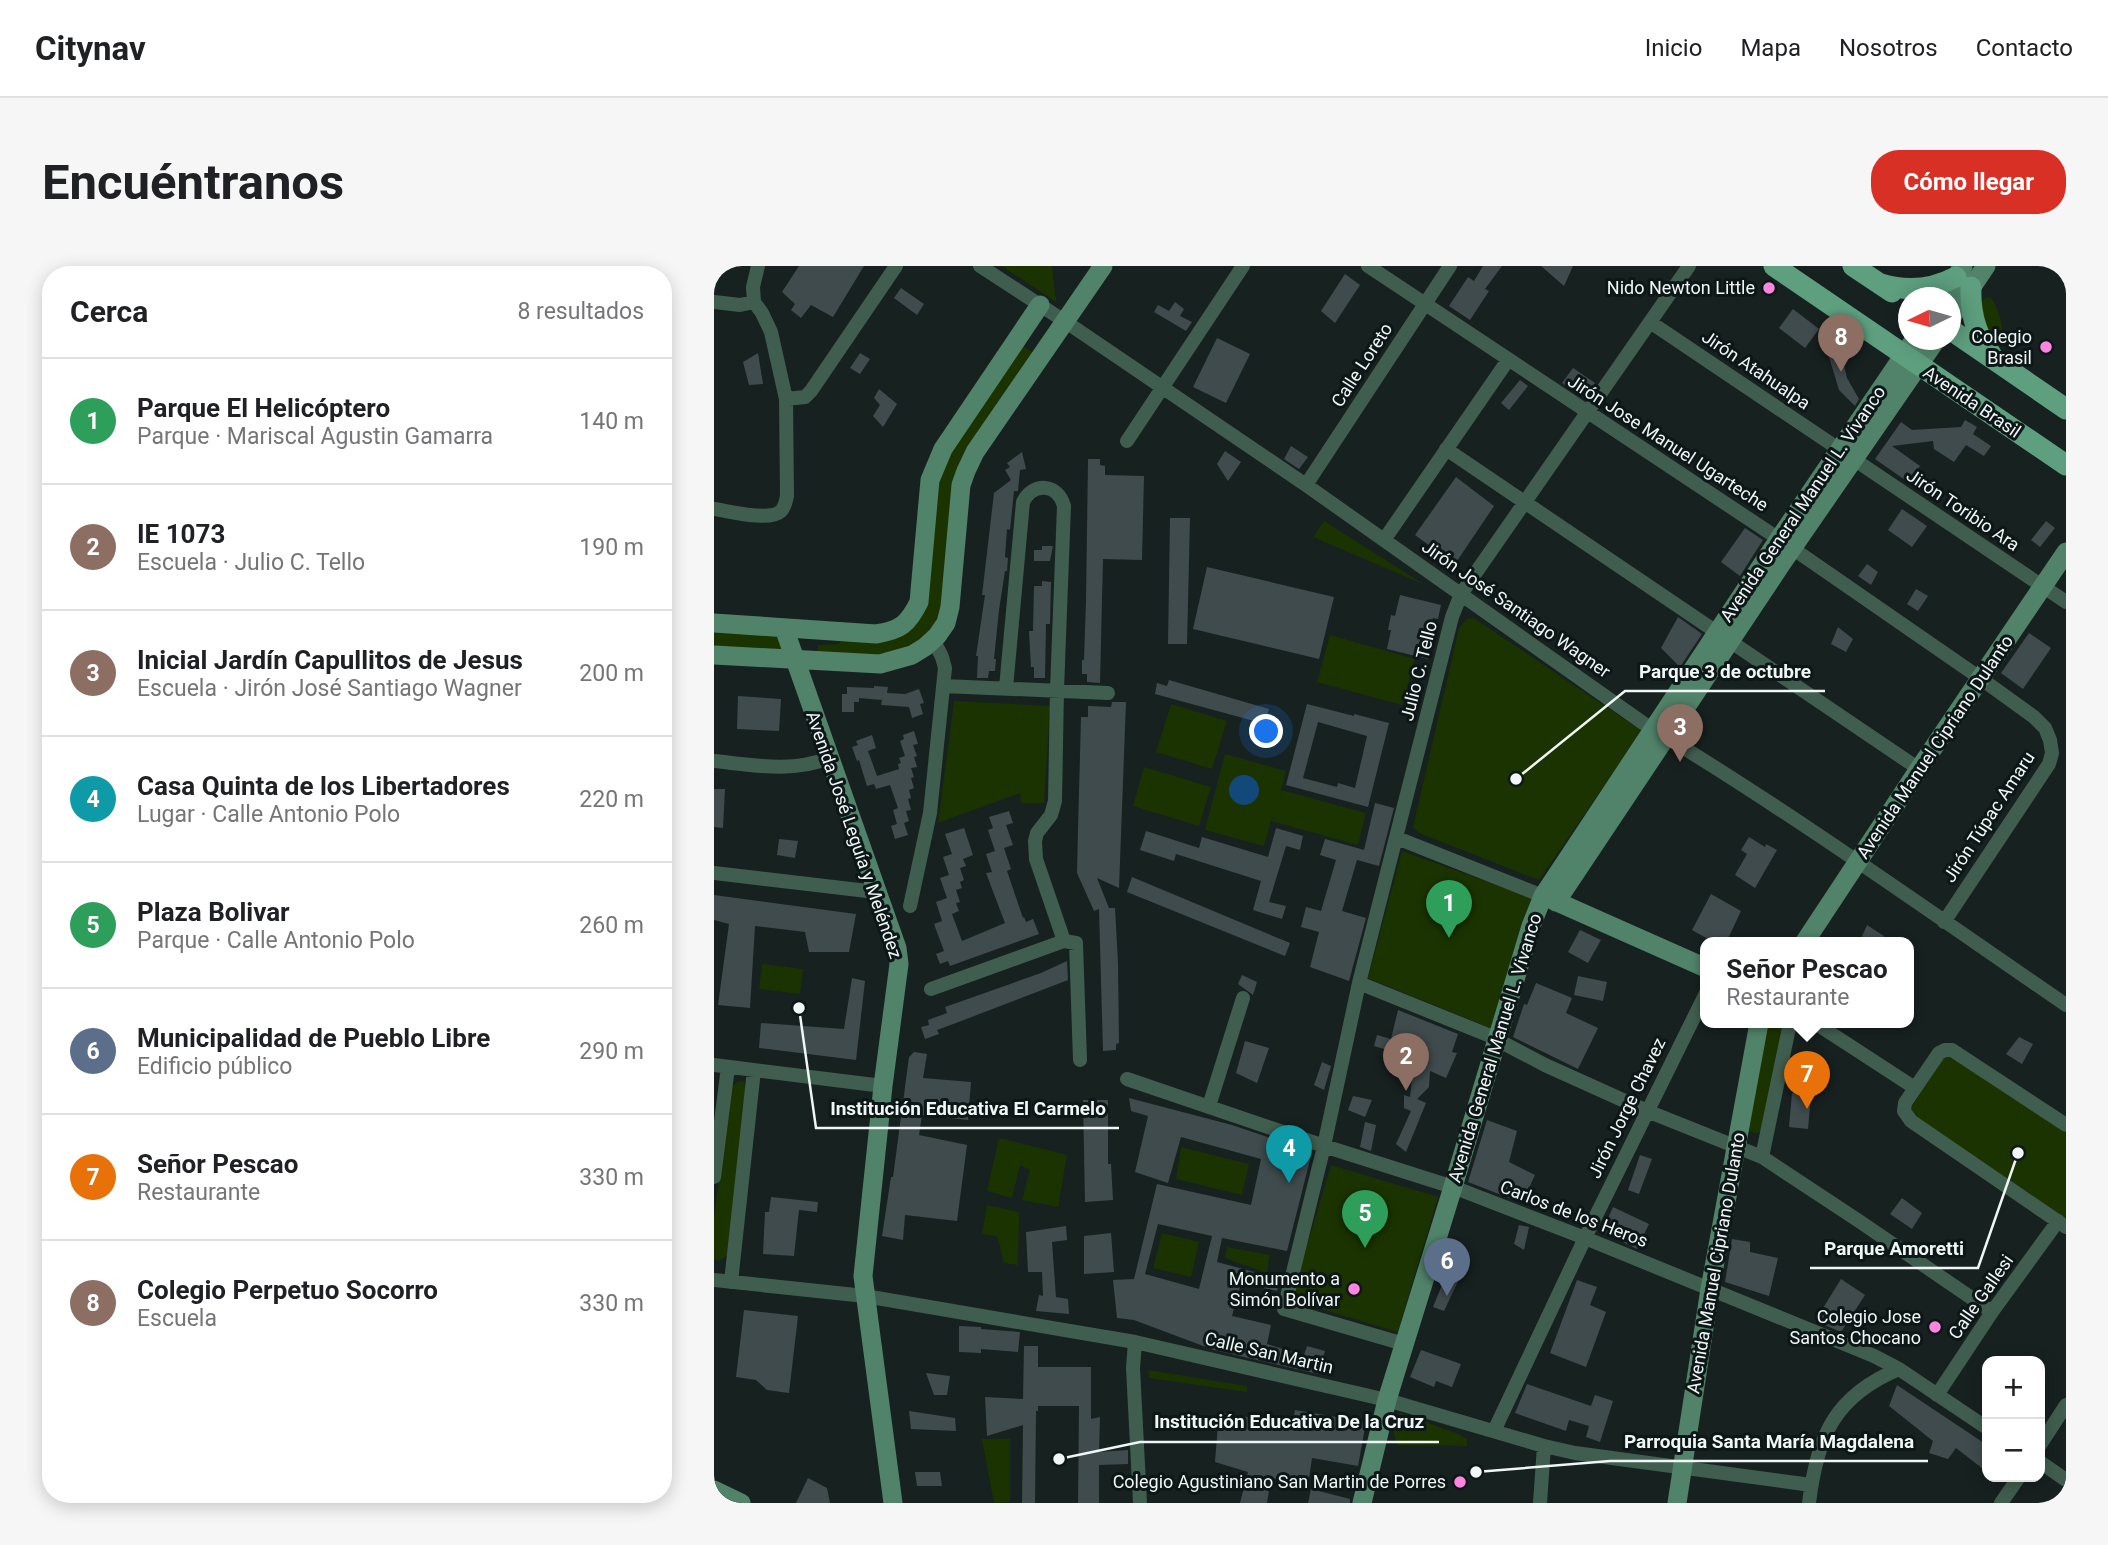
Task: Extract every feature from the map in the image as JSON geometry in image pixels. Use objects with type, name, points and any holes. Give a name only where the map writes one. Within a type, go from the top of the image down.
[{"type":"main road","name":"Avenida Brasil","points":[[1774,266],[1912,353],[2066,465]]},
{"type":"main road","points":[[1853,266],[1898,295]]},
{"type":"main road","points":[[1881,284],[1919,288],[1964,277],[1976,328],[1984,344],[1999,363]]},
{"type":"main road","points":[[1961,337],[2066,409]]},
{"type":"street","points":[[714,509],[768,517],[779,513],[787,496],[786,399],[771,332],[754,302],[753,287],[758,266]]},
{"type":"street","points":[[786,399],[805,397],[811,391],[896,266]]},
{"type":"street","name":"Jirón José Santiago Wagner","points":[[980,266],[1306,485],[1659,733],[1857,862],[2066,1005]]},
{"type":"street","points":[[714,655],[880,664],[912,654],[933,639],[946,623],[950,607],[961,485],[966,471],[975,452],[1103,266]]},
{"type":"street","points":[[1126,441],[1243,266]]},
{"type":"street","name":"Jirón Jose Manuel Ugarteche","points":[[1368,266],[1786,544],[1980,678]]},
{"type":"street","name":"Calle Loreto","points":[[1306,485],[1450,266]]},
{"type":"street","name":"Julio C. Tello","points":[[1404,1343],[1284,1308],[1324,1146],[1359,983],[1452,617],[1461,594],[1689,266]]},
{"type":"street","points":[[1964,277],[1986,266]]},
{"type":"street","points":[[714,302],[754,302]]},
{"type":"street","points":[[714,623],[876,634],[904,626],[919,602],[930,480],[937,463],[943,449],[1040,305]]},
{"type":"street","name":"Jirón Atahualpa","points":[[1650,322],[1847,454]]},
{"type":"street","name":"Avenida General Manuel L. Vivanco","points":[[1362,1503],[1387,1400],[1531,926],[1912,353]]},
{"type":"street","points":[[1384,540],[1508,360]]},
{"type":"street","points":[[1447,449],[1919,769]]},
{"type":"street","name":"Jirón Toribio Ara","points":[[1847,454],[2066,602]]},
{"type":"street","points":[[1006,688],[1023,502],[1034,489],[1046,487],[1060,495],[1064,506],[1055,801],[1051,815],[1037,833],[1034,850],[1064,941]]},
{"type":"street","name":"Avenida Manuel Cipriano Dulanto","points":[[1808,937],[2066,552]]},
{"type":"street","name":"Avenida José Leguía y Meléndez","points":[[784,628],[897,948],[900,964],[883,1086],[863,1276],[893,1503]]},
{"type":"street","points":[[910,906],[930,813],[945,668],[933,639]]},
{"type":"street","name":"Jirón Túpac Amaru","points":[[1944,922],[2044,774],[2052,754],[2045,728],[1980,678]]},
{"type":"street","points":[[943,686],[1108,693]]},
{"type":"street","points":[[714,761],[785,767],[815,764],[829,758]]},
{"type":"street","points":[[1396,838],[1549,899],[1700,965]]},
{"type":"street","points":[[714,873],[876,892]]},
{"type":"street","points":[[931,989],[1064,941],[1076,943],[1080,1060]]},
{"type":"street","points":[[1359,983],[1496,1040],[1647,1111],[1762,1157],[1992,1312]]},
{"type":"street","points":[[1209,1106],[1243,998]]},
{"type":"street","name":"Jirón Jorge Chavez","points":[[1494,1431],[1700,1005]]},
{"type":"street","name":"Avenida Manuel Cipriano Dulanto","points":[[1677,1503],[1710,1289],[1758,1028]]},
{"type":"street","points":[[1762,1157],[1789,1028]]},
{"type":"street","points":[[1823,1028],[1915,1088]]},
{"type":"street","points":[[2062,1224],[1909,1119],[1904,1111],[1905,1103],[1939,1053],[1952,1050],[2066,1125]]},
{"type":"street","points":[[714,1177],[721,1066],[883,1086]]},
{"type":"street","points":[[731,1282],[754,1070]]},
{"type":"street","name":"Carlos de los Heros","points":[[1127,1079],[1453,1187],[1585,1238],[1874,1356],[1899,1369],[1982,1425]]},
{"type":"street","name":"Calle Gallesi","points":[[1937,1395],[1992,1312],[2062,1224]]},
{"type":"street","name":"Calle San Martin","points":[[714,1280],[865,1296],[1135,1342],[1387,1400],[1575,1453],[1811,1485]]},
{"type":"street","points":[[1135,1342],[1133,1368],[1140,1503]]},
{"type":"street","points":[[1809,1503],[1823,1438],[1842,1408],[1869,1384],[1899,1369]]},
{"type":"street","points":[[2045,1437],[2066,1405]]},
{"type":"street","points":[[1540,1503],[1545,1446]]},
{"type":"street","points":[[2045,1465],[2066,1480]]},
{"type":"street","points":[[2001,1503],[2016,1482]]},
{"type":"street","points":[[714,1490],[741,1503]]},
{"type":"green space","points":[[1002,266],[1052,266],[1056,302]]},
{"type":"green space","points":[[1986,297],[1991,298],[2000,317],[2002,337],[1998,340],[1994,340],[1985,322],[1982,302]]},
{"type":"green space","points":[[1023,346],[1037,356],[972,449],[943,608],[938,620],[921,641],[879,658],[817,655],[818,645],[838,644],[845,638],[908,627],[935,492],[945,463]]},
{"type":"green space","points":[[1324,521],[1425,585],[1313,537]]},
{"type":"green space","points":[[1474,618],[1642,731],[1539,880],[1419,833],[1413,827],[1459,628],[1467,619]]},
{"type":"green space","points":[[714,627],[777,632],[783,649],[779,653],[714,647]]},
{"type":"green space","points":[[1330,635],[1415,659],[1402,705],[1317,682]]},
{"type":"green space","points":[[954,701],[1050,706],[1044,803],[1021,803],[1020,793],[938,823]]},
{"type":"green space","points":[[1171,704],[1227,721],[1212,769],[1156,752]]},
{"type":"green space","points":[[1225,754],[1286,771],[1281,790],[1366,813],[1358,845],[1271,821],[1264,846],[1205,830]]},
{"type":"green space","points":[[1144,767],[1211,787],[1199,826],[1133,806]]},
{"type":"green space","points":[[1402,851],[1532,898],[1490,1028],[1368,978]]},
{"type":"green space","points":[[762,964],[803,969],[800,994],[759,989]]},
{"type":"green space","points":[[1763,1028],[1782,1028],[1762,1132],[1748,1131]]},
{"type":"green space","points":[[1952,1055],[2066,1133],[2066,1219],[1914,1115],[1911,1108],[1944,1057]]},
{"type":"green space","points":[[743,1081],[746,1086],[728,1255],[719,1261],[714,1259],[714,1218],[730,1089],[737,1082]]},
{"type":"green space","points":[[999,1138],[1067,1155],[1058,1207],[1022,1200],[1030,1170],[1020,1165],[1012,1198],[987,1191]]},
{"type":"green space","points":[[1181,1147],[1249,1164],[1242,1195],[1176,1179]]},
{"type":"green space","points":[[1331,1165],[1438,1197],[1398,1332],[1291,1300]]},
{"type":"green space","points":[[987,1205],[1019,1212],[1018,1265],[1004,1263],[997,1236],[982,1234]]},
{"type":"green space","points":[[1162,1233],[1199,1242],[1191,1277],[1153,1268]]},
{"type":"green space","points":[[1227,1247],[1270,1255],[1267,1273],[1225,1258]]},
{"type":"green space","points":[[1148,1370],[1247,1386],[1247,1392],[1149,1378]]},
{"type":"green space","points":[[1400,1413],[1459,1434],[1467,1439],[1467,1446],[1397,1445],[1394,1429]]},
{"type":"green space","points":[[982,1439],[1010,1439],[1010,1502],[994,1503]]},
{"type":"water","points":[[1244,775],[1254,780],[1259,790],[1254,800],[1244,805],[1234,800],[1229,790],[1234,780]]},
{"type":"building","points":[[799,266],[864,266],[833,317],[811,305],[801,318],[791,310],[795,304],[782,292]]},
{"type":"building","points":[[1483,266],[1502,266],[1485,289],[1489,291],[1470,320],[1449,306],[1468,277],[1474,281]]},
{"type":"building","points":[[1541,266],[1573,266],[1564,286]]},
{"type":"building","points":[[1345,274],[1360,285],[1335,323],[1321,311]]},
{"type":"building","points":[[901,288],[924,304],[917,315],[894,298]]},
{"type":"building","points":[[1175,302],[1184,309],[1180,316],[1192,322],[1186,331],[1154,312],[1158,305],[1169,311]]},
{"type":"building","points":[[1793,309],[1819,329],[1805,348],[1779,328]]},
{"type":"building","points":[[1821,330],[1833,340],[1839,331],[1847,378],[1859,399],[1855,406],[1839,390]]},
{"type":"building","points":[[1217,338],[1250,354],[1226,403],[1193,387]]},
{"type":"building","points":[[758,353],[763,384],[749,385],[743,362]]},
{"type":"building","points":[[860,353],[870,359],[860,374],[850,368]]},
{"type":"building","points":[[1573,368],[1595,383],[1585,398],[1562,383]]},
{"type":"building","points":[[1520,380],[1528,386],[1509,410],[1501,403]]},
{"type":"building","points":[[879,389],[897,404],[883,427],[873,416],[880,405],[874,398]]},
{"type":"building","points":[[1965,420],[1977,427],[1973,434],[1991,446],[1984,456],[1966,445],[1954,462],[1934,449],[1933,441],[1892,446],[1920,466],[1908,482],[1875,459],[1901,422],[1912,430],[1961,427]]},
{"type":"building","points":[[1291,446],[1308,457],[1299,469],[1284,459]]},
{"type":"building","points":[[1225,451],[1241,462],[1228,481],[1217,464]]},
{"type":"building","points":[[1022,452],[1026,469],[1020,470],[1018,491],[1014,491],[1010,530],[1007,529],[1007,571],[999,610],[995,671],[989,671],[988,678],[977,678],[976,656],[985,595],[982,595],[994,493],[1011,480],[1005,470],[1010,467],[1007,463]]},
{"type":"building","points":[[1088,459],[1100,459],[1100,465],[1105,466],[1105,475],[1144,476],[1142,560],[1103,559],[1100,683],[1087,682],[1087,674],[1082,674]]},
{"type":"building","points":[[1456,477],[1494,506],[1455,564],[1415,535]]},
{"type":"building","points":[[1902,509],[1927,526],[1912,547],[1888,530]]},
{"type":"building","points":[[1170,518],[1190,518],[1187,644],[1168,644]]},
{"type":"building","points":[[2046,521],[2055,528],[2040,547],[2031,540]]},
{"type":"building","points":[[1745,528],[1763,540],[1740,576],[1721,562]]},
{"type":"building","points":[[1042,546],[1053,546],[1050,561],[1034,561],[1034,550],[1042,550]]},
{"type":"building","points":[[1867,564],[1878,572],[1871,585],[1858,576]]},
{"type":"building","points":[[1207,567],[1334,597],[1319,659],[1193,629]]},
{"type":"building","points":[[1042,581],[1051,582],[1050,624],[1046,624],[1045,678],[1034,678],[1029,631],[1033,631],[1034,586],[1042,586]]},
{"type":"building","points":[[1916,589],[1928,596],[1918,611],[1907,604]]},
{"type":"building","points":[[1400,595],[1441,605],[1438,619],[1433,618],[1427,646],[1431,647],[1428,659],[1387,649],[1391,615],[1395,616]]},
{"type":"building","points":[[1678,617],[1702,634],[1680,667],[1661,648]]},
{"type":"building","points":[[1838,627],[1853,639],[1846,652],[1831,644]]},
{"type":"building","points":[[2029,633],[2051,648],[2023,689],[2001,673]]},
{"type":"building","points":[[1169,680],[1269,709],[1265,724],[1155,694],[1157,683],[1167,686]]},
{"type":"building","points":[[847,687],[888,687],[887,693],[905,694],[919,689],[924,703],[920,704],[923,714],[912,718],[909,707],[881,705],[882,700],[859,698],[859,702],[854,702],[854,712],[842,712],[842,694],[847,694]]},
{"type":"building","points":[[738,696],[781,699],[779,731],[737,729]]},
{"type":"building","points":[[1112,702],[1126,702],[1119,888],[1097,878],[1109,908],[1115,908],[1119,1043],[1116,1044],[1116,1050],[1103,1051],[1099,909],[1094,911],[1077,873],[1078,830],[1081,717],[1088,717],[1088,706],[1111,707]]},
{"type":"building","points":[[1307,704],[1389,723],[1368,807],[1286,785]],"holes":[[[1318,722],[1367,736],[1355,788],[1338,783],[1337,787],[1303,778]]]},
{"type":"building","points":[[914,731],[918,744],[913,745],[917,767],[911,768],[914,788],[909,790],[911,810],[906,811],[909,821],[904,823],[908,835],[895,839],[891,826],[897,824],[893,810],[898,808],[890,785],[876,789],[874,784],[867,786],[852,747],[858,745],[856,741],[872,735],[876,748],[868,751],[877,776],[899,769],[899,758],[905,756],[900,741],[904,739],[903,735]]},
{"type":"building","points":[[714,789],[725,789],[723,828],[714,827]]},
{"type":"building","points":[[1375,803],[1394,808],[1379,866],[1357,860],[1342,911],[1366,918],[1349,981],[1310,967],[1319,932],[1301,927],[1306,907],[1321,911],[1336,860],[1320,855],[1325,839],[1364,850]]},
{"type":"building","points":[[1009,811],[1013,823],[1006,825],[1013,845],[995,851],[988,830],[993,828],[989,817]]},
{"type":"building","points":[[964,828],[973,855],[963,859],[966,866],[960,868],[964,880],[960,882],[962,888],[956,890],[960,902],[956,903],[959,911],[952,914],[962,941],[1005,923],[986,873],[992,872],[986,854],[1004,848],[1011,869],[1007,871],[1023,918],[1026,922],[1033,919],[1039,934],[950,966],[948,961],[940,964],[936,954],[944,951],[934,924],[942,921],[936,902],[947,898],[940,878],[949,875],[943,857],[952,854],[945,834]]},
{"type":"building","points":[[1276,828],[1303,836],[1300,850],[1286,846],[1269,902],[1286,906],[1282,919],[1253,910],[1261,881],[1176,854],[1174,861],[1140,850],[1146,831],[1199,848],[1202,837],[1268,857]]},
{"type":"building","points":[[1749,837],[1765,847],[1766,844],[1777,850],[1755,888],[1735,875],[1747,854],[1741,850]]},
{"type":"building","points":[[779,839],[798,841],[795,858],[777,855]]},
{"type":"building","points":[[1132,877],[1290,943],[1285,956],[1127,892]]},
{"type":"building","points":[[1711,894],[1741,911],[1729,937],[1704,937],[1692,930]]},
{"type":"building","points":[[714,895],[856,914],[849,952],[809,952],[805,932],[755,926],[750,1008],[718,1005],[729,924],[714,920]]},
{"type":"building","points":[[1867,925],[1884,936],[1883,937],[1862,937]]},
{"type":"building","points":[[1580,930],[1601,940],[1588,963],[1568,952]]},
{"type":"building","points":[[1067,961],[1068,980],[937,1030],[939,1034],[925,1039],[921,1027],[929,1025],[928,1020],[947,1013],[945,1007]]},
{"type":"building","points":[[1242,975],[1257,982],[1253,995],[1238,984]]},
{"type":"building","points":[[1578,976],[1607,982],[1603,1001],[1574,995]]},
{"type":"building","points":[[852,978],[865,981],[856,1060],[759,1048],[761,1023],[844,1029]]},
{"type":"building","points":[[1536,983],[1572,998],[1566,1013],[1598,1028],[1578,1069],[1513,1037],[1524,1004],[1527,1005]]},
{"type":"building","points":[[1398,1010],[1458,1034],[1452,1052],[1457,1053],[1446,1078],[1430,1071],[1429,1087],[1417,1099],[1426,1103],[1406,1152],[1396,1144],[1411,1111],[1404,1108],[1404,1095],[1410,1097],[1412,1080],[1422,1068],[1399,1059],[1401,1054],[1374,1046],[1377,1035],[1391,1039]]},
{"type":"building","points":[[2019,1037],[2033,1044],[2022,1064],[2006,1054]]},
{"type":"building","points":[[1245,1041],[1269,1048],[1257,1083],[1236,1073]]},
{"type":"building","points":[[914,1052],[927,1054],[923,1078],[971,1082],[968,1120],[922,1115],[919,1135],[967,1145],[957,1221],[905,1215],[903,1240],[882,1236],[909,1057]]},
{"type":"building","points":[[1322,1062],[1331,1066],[1324,1090],[1314,1085]]},
{"type":"building","points":[[1792,1093],[1811,1095],[1808,1129],[1789,1127]]},
{"type":"building","points":[[1353,1096],[1372,1100],[1365,1117],[1348,1110]]},
{"type":"building","points":[[1129,1098],[1232,1125],[1312,1152],[1287,1251],[1222,1238],[1217,1262],[1280,1279],[1277,1291],[1241,1283],[1232,1316],[1271,1325],[1267,1344],[1304,1355],[1307,1346],[1325,1351],[1318,1374],[1214,1350],[1134,1320],[1117,1318],[1113,1280],[1134,1279],[1157,1184],[1251,1205],[1261,1159],[1181,1137],[1168,1183],[1135,1172],[1148,1116],[1131,1111]],"holes":[[[1158,1224],[1212,1236],[1199,1289],[1145,1274]]]},
{"type":"building","points":[[1083,1100],[1108,1100],[1108,1164],[1111,1164],[1113,1200],[1085,1202]]},
{"type":"building","points":[[1487,1120],[1517,1131],[1509,1162],[1535,1175],[1522,1203],[1468,1182]]},
{"type":"building","points":[[1365,1122],[1376,1125],[1371,1151],[1360,1147]]},
{"type":"building","points":[[1640,1155],[1652,1159],[1639,1194],[1628,1190]]},
{"type":"building","points":[[771,1197],[818,1202],[817,1212],[799,1210],[794,1256],[763,1254],[765,1212],[769,1212]]},
{"type":"building","points":[[1902,1198],[1922,1213],[1912,1229],[1890,1214]]},
{"type":"building","points":[[1613,1207],[1649,1224],[1637,1249],[1602,1232]]},
{"type":"building","points":[[1519,1225],[1529,1227],[1524,1250],[1514,1244]]},
{"type":"building","points":[[1066,1226],[1067,1240],[1052,1242],[1056,1297],[1068,1299],[1069,1314],[1036,1311],[1039,1295],[1043,1296],[1042,1272],[1028,1272],[1026,1232]]},
{"type":"building","points":[[1111,1233],[1114,1272],[1084,1274],[1084,1236]]},
{"type":"building","points":[[1732,1239],[1750,1242],[1750,1252],[1778,1258],[1769,1296],[1725,1282]]},
{"type":"building","points":[[1448,1270],[1461,1275],[1444,1311],[1433,1307]]},
{"type":"building","points":[[1841,1279],[1865,1295],[1841,1332],[1815,1321]]},
{"type":"building","points":[[1577,1280],[1597,1287],[1590,1305],[1606,1312],[1586,1367],[1550,1353]]},
{"type":"building","points":[[744,1310],[798,1316],[789,1393],[767,1390],[756,1380],[736,1377]]},
{"type":"building","points":[[959,1326],[1020,1332],[1018,1352],[981,1349],[981,1353],[959,1352]]},
{"type":"building","points":[[1024,1346],[1038,1346],[1038,1367],[1091,1367],[1091,1419],[1100,1417],[1099,1452],[1128,1450],[1128,1464],[1099,1465],[1099,1503],[1078,1503],[1079,1406],[1038,1406],[1035,1503],[1022,1503],[1023,1425],[987,1436],[985,1397],[1023,1399]]},
{"type":"building","points":[[1421,1350],[1461,1364],[1452,1387],[1436,1381],[1434,1387],[1410,1377]]},
{"type":"building","points":[[926,1373],[950,1376],[947,1395],[934,1395]]},
{"type":"building","points":[[1527,1384],[1591,1406],[1595,1395],[1613,1401],[1600,1442],[1586,1437],[1589,1426],[1569,1420],[1566,1431],[1515,1413]]},
{"type":"building","points":[[1897,1385],[1982,1442],[1982,1468],[1956,1448],[1948,1459],[1929,1453],[1933,1441],[1889,1406]]},
{"type":"building","points":[[1295,1410],[1366,1422],[1358,1466],[1312,1458],[1308,1485],[1271,1478],[1267,1503],[1240,1503],[1248,1472],[1215,1462],[1219,1412],[1292,1425]]},
{"type":"building","points":[[909,1411],[955,1418],[956,1431],[911,1429]]},
{"type":"building","points":[[915,1472],[940,1472],[942,1486],[917,1486]]},
{"type":"building","points":[[808,1478],[827,1488],[830,1503],[796,1503]]},
{"type":"building","points":[[1311,1489],[1350,1499],[1350,1503],[1308,1503]]},
{"type":"place","name":"Nido Newton Little","points":[[1769,288]]},
{"type":"place","name":"Colegio Brasil","points":[[2046,347]]},
{"type":"place","name":"Colegio Perpetuo Socorro","points":[[1841,372]]},
{"type":"place","name":"Inicial Jardín Capullitos de Jesus","points":[[1680,762]]},
{"type":"place","name":"Parque 3 de octubre","points":[[1516,779]]},
{"type":"place","name":"Parque El Helicóptero","points":[[1449,938]]},
{"type":"place","name":"Institución Educativa El Carmelo","points":[[799,1008]]},
{"type":"place","name":"IE 1073","points":[[1406,1091]]},
{"type":"place","name":"Señor Pescao","points":[[1807,1109]]},
{"type":"place","name":"Parque Amoretti","points":[[2018,1153]]},
{"type":"place","name":"Casa Quinta de los Libertadores","points":[[1289,1183]]},
{"type":"place","name":"Plaza Bolivar","points":[[1365,1248]]},
{"type":"place","name":"Monumento a Simón Bolívar","points":[[1354,1289]]},
{"type":"place","name":"Municipalidad de Pueblo Libre","points":[[1447,1296]]},
{"type":"place","name":"Colegio Jose Santos Chocano","points":[[1935,1327]]},
{"type":"place","name":"Institución Educativa De la Cruz","points":[[1059,1459]]},
{"type":"place","name":"Parroquia Santa María Magdalena","points":[[1476,1472]]},
{"type":"place","name":"Colegio Agustiniano San Martin de Porres","points":[[1460,1482]]}]
